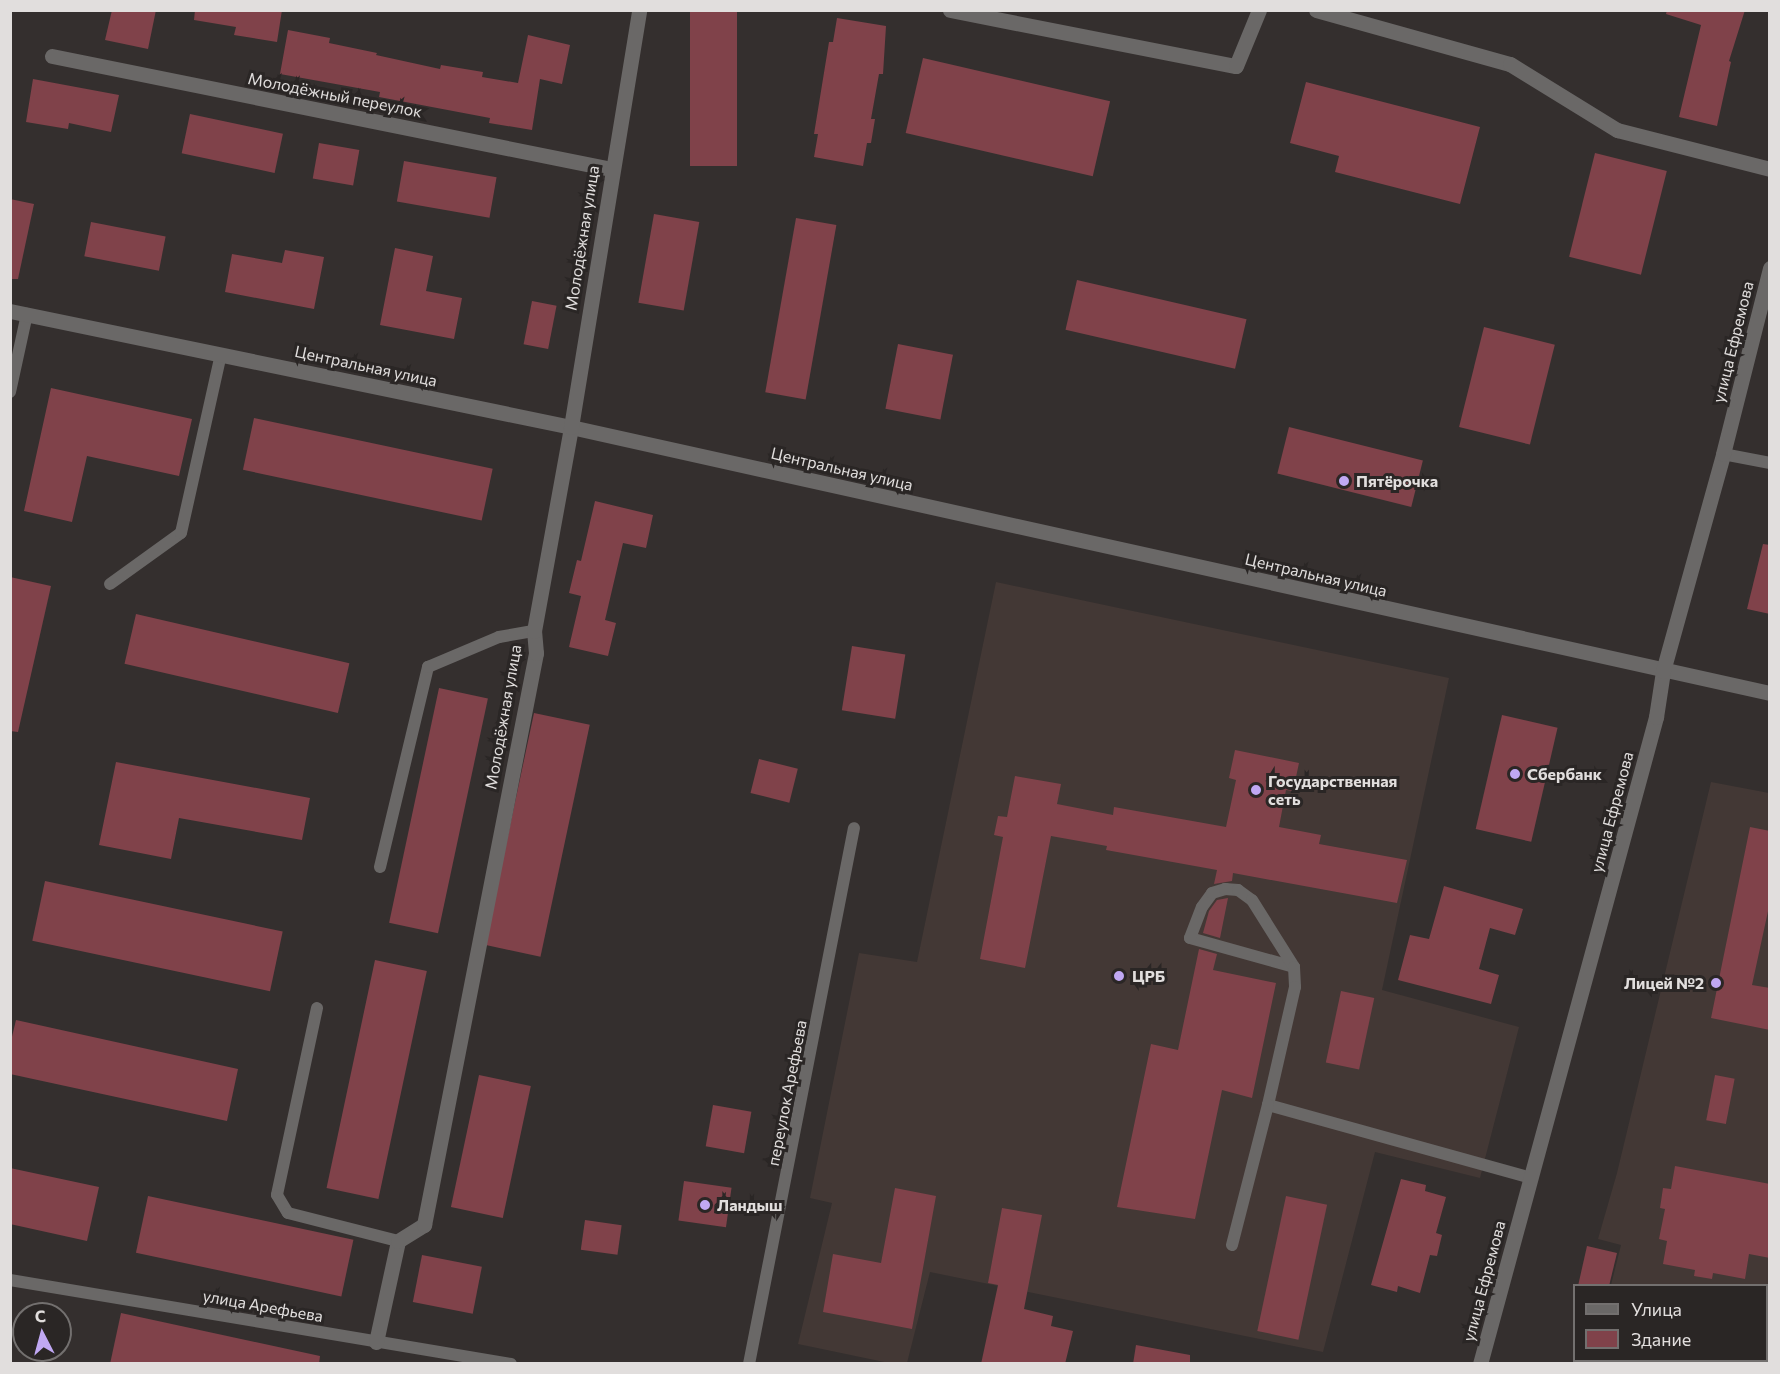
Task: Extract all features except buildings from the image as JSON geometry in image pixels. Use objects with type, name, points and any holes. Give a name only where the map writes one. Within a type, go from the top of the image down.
[{"type":"street","name":"Молодёжная улица","points":[[398,1241],[424,1225],[536,653],[534,631],[571,427],[611,169],[639,10]]},
{"type":"street","points":[[950,10],[1236,66],[1259,10]]},
{"type":"street","points":[[1316,10],[1510,64],[1617,130],[1770,169]]},
{"type":"street","name":"Молодёжный переулок","points":[[52,56],[611,169]]},
{"type":"street","name":"улица Ефремова","points":[[1480,1364],[1656,717],[1663,671],[1723,454],[1770,268]]},
{"type":"street","name":"Центральная улица","points":[[10,311],[571,427],[1770,693]]},
{"type":"street","points":[[376,1342],[398,1241]]},
{"type":"lane","points":[[10,392],[27,314]]},
{"type":"lane","points":[[110,585],[181,533],[221,354]]},
{"type":"lane","points":[[1723,454],[1770,463]]},
{"type":"lane","points":[[380,867],[428,667],[499,637],[534,631]]},
{"type":"lane","name":"переулок Арефьева","points":[[749,1364],[854,828]]},
{"type":"lane","points":[[1232,1245],[1296,987],[1294,967],[1252,900],[1238,890],[1225,889],[1212,893],[1202,907],[1190,938],[1294,967]]},
{"type":"lane","points":[[317,1008],[277,1195],[288,1213],[398,1241]]},
{"type":"lane","points":[[1268,1105],[1531,1178]]},
{"type":"lane","name":"улица Арефьева","points":[[10,1280],[510,1364]]},
{"type":"shaded area","name":"ЦРБ","points":[[996,582],[1449,678],[1382,990],[1519,1027],[1480,1178],[1375,1152],[1323,1352],[930,1272],[907,1363],[889,1363],[798,1344],[832,1203],[810,1198],[859,953],[917,962]]},
{"type":"shaded area","name":"Лицей №2","points":[[1711,782],[1769,793],[1769,1363],[1698,1364],[1691,1362],[1768,1362],[1768,1284],[1611,1284],[1621,1245],[1598,1239],[1617,1173]]},
{"type":"place","name":"Пятёрочка","points":[[1344,481]]},
{"type":"place","name":"Сбербанк","points":[[1515,774]]},
{"type":"place","name":"Государственная сеть","points":[[1256,790]]},
{"type":"place","name":"ЦРБ","points":[[1119,976]]},
{"type":"place","name":"Лицей №2","points":[[1716,983]]},
{"type":"place","name":"Ландыш","points":[[705,1205]]}]
